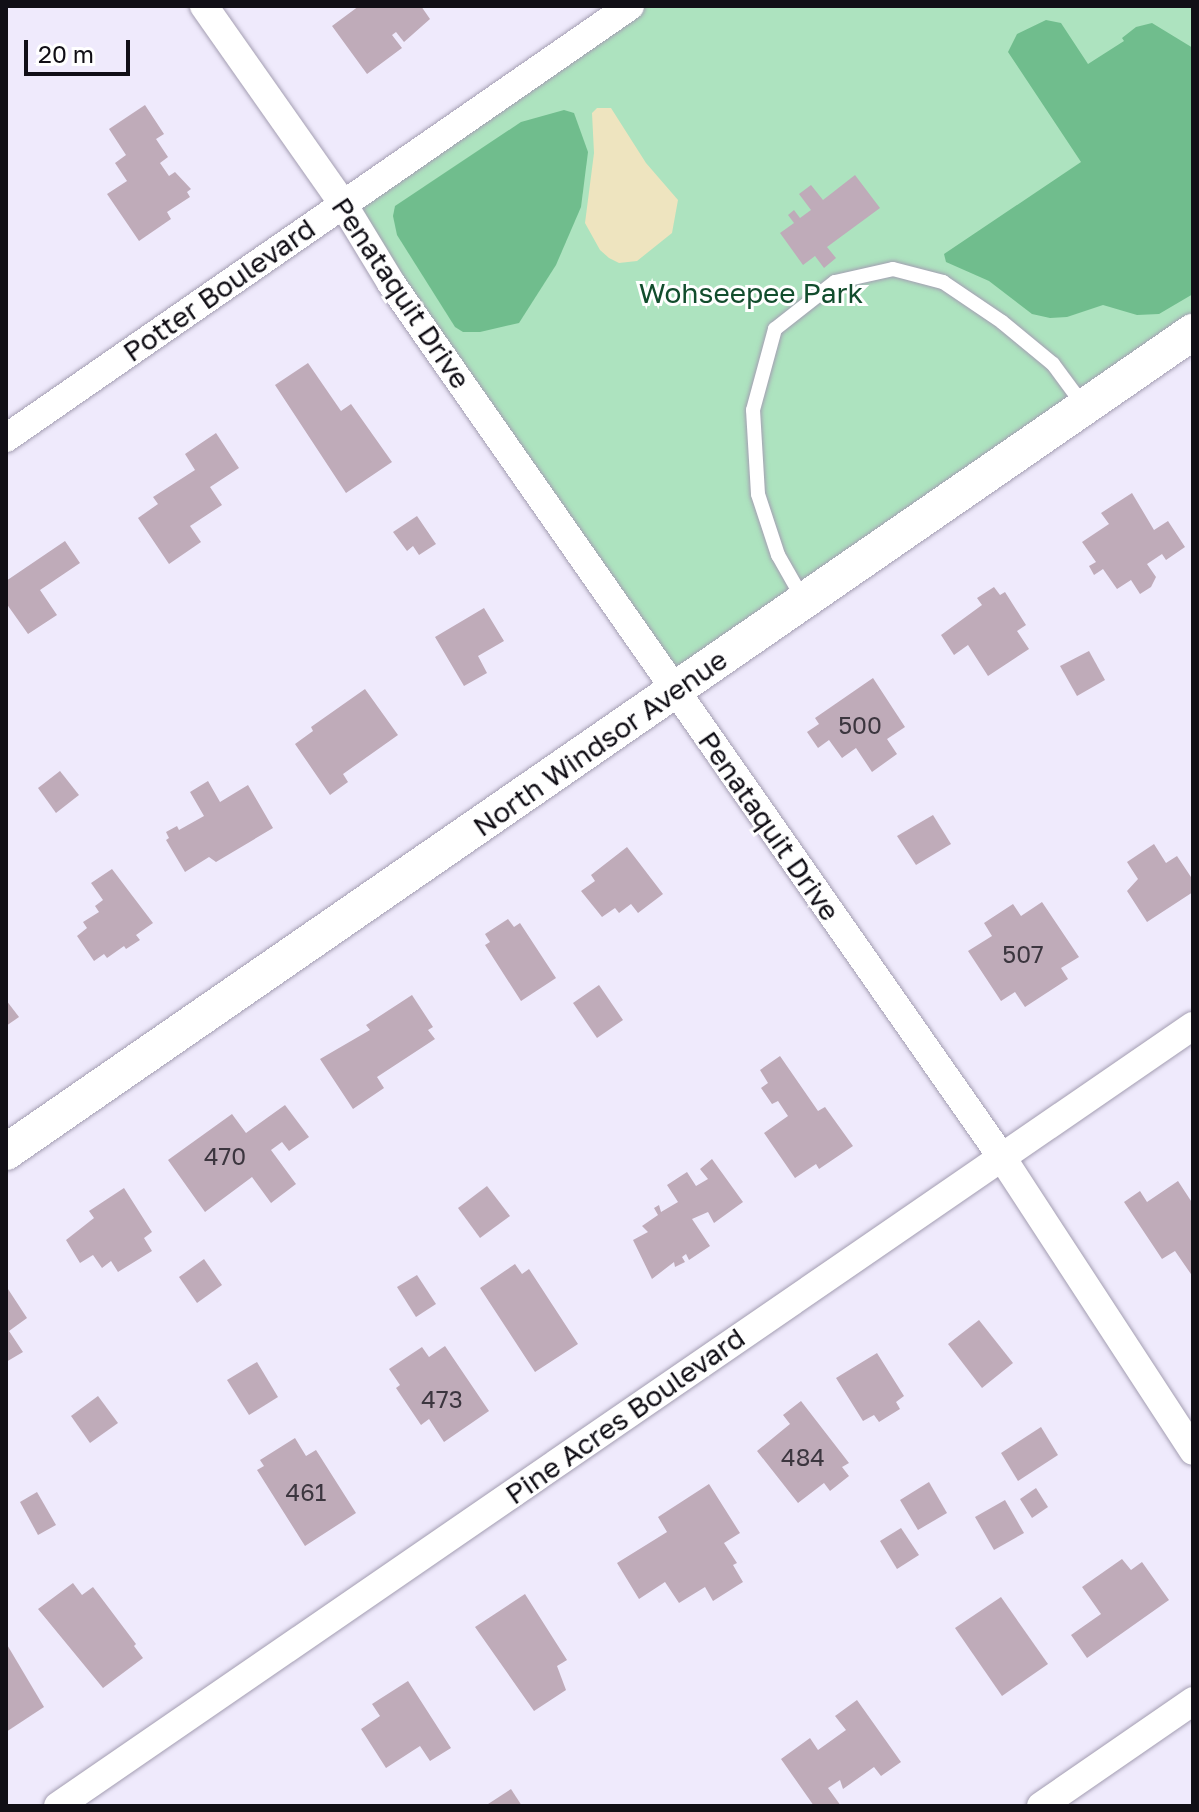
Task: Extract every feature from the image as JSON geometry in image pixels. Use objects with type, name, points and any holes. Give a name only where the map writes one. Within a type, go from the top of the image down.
[{"type":"street","name":"Penataquit Drive","points":[[204,6],[343,204],[391,283],[1001,1156],[1193,1451]]},
{"type":"street","name":"Potter Boulevard","points":[[6,438],[630,6]]},
{"type":"street","name":"North Windsor Avenue","points":[[6,1152],[1193,332]]},
{"type":"street","name":"Pine Acres Boulevard","points":[[58,1806],[1193,1026]]},
{"type":"street","points":[[1041,1806],[1193,1701]]},
{"type":"lane","points":[[806,602],[778,555],[758,494],[753,410],[775,329],[835,282],[893,269],[943,282],[1002,322],[1053,364],[1085,407]]},
{"type":"green space","name":"Wohseepee Park","points":[[630,6],[1193,6],[1193,335],[675,692],[343,204]]},
{"type":"green space","points":[[1046,20],[1061,23],[1088,64],[1124,41],[1122,38],[1136,27],[1152,23],[1193,48],[1193,294],[1159,314],[1137,315],[1103,305],[1067,317],[1050,318],[1032,314],[989,281],[946,262],[944,254],[1081,162],[1008,52],[1017,34]]},
{"type":"green space","points":[[564,110],[574,113],[588,152],[581,207],[556,265],[519,323],[480,332],[463,332],[455,327],[397,235],[393,216],[395,206],[521,122]]},
{"type":"sand","points":[[597,108],[611,108],[646,163],[678,200],[672,233],[637,261],[619,263],[609,258],[600,250],[585,223],[594,153],[592,113]]},
{"type":"building","points":[[359,6],[421,6],[430,19],[404,42],[396,32],[392,35],[402,48],[367,74],[332,26]]},
{"type":"building","points":[[145,105],[164,134],[156,139],[168,157],[160,163],[169,176],[175,172],[191,189],[187,192],[190,197],[167,212],[171,219],[139,241],[107,194],[127,181],[115,163],[126,155],[109,129]]},
{"type":"building","points":[[855,175],[880,208],[827,247],[836,258],[824,268],[815,256],[803,265],[780,233],[794,223],[788,215],[794,210],[800,218],[811,210],[799,194],[811,185],[823,200]]},
{"type":"building","points":[[308,363],[341,411],[351,404],[392,462],[346,493],[275,385]]},
{"type":"building","points":[[216,433],[239,468],[210,487],[222,505],[190,526],[201,542],[169,564],[138,518],[158,504],[153,497],[195,470],[185,454]]},
{"type":"building","points":[[1132,493],[1154,530],[1168,521],[1185,547],[1166,560],[1162,554],[1147,564],[1156,577],[1151,587],[1140,594],[1131,580],[1117,589],[1103,569],[1094,575],[1089,566],[1096,562],[1082,542],[1109,524],[1101,513]]},
{"type":"building","points":[[417,516],[436,544],[419,555],[413,546],[407,551],[393,532]]},
{"type":"building","points":[[65,541],[80,563],[40,590],[57,615],[28,634],[6,603],[6,581]]},
{"type":"building","points":[[994,587],[1000,595],[1005,592],[1026,625],[1017,631],[1029,649],[988,676],[968,645],[954,655],[941,635],[982,605],[977,598]]},
{"type":"building","points":[[484,608],[504,641],[478,656],[487,673],[464,686],[435,637]]},
{"type":"building","points":[[1089,651],[1105,680],[1077,696],[1060,666]]},
{"type":"building","points":[[873,678],[905,727],[887,739],[897,754],[872,772],[856,748],[842,758],[829,740],[818,748],[807,732],[819,724],[815,718]]},
{"type":"building","points":[[365,689],[398,735],[343,774],[348,782],[330,795],[295,744],[313,731],[311,727]]},
{"type":"building","points":[[60,771],[79,795],[56,813],[38,788]]},
{"type":"building","points":[[208,781],[220,802],[248,785],[273,828],[216,862],[209,857],[185,872],[166,840],[169,838],[166,832],[177,826],[179,830],[204,816],[190,792]]},
{"type":"building","points":[[933,815],[951,844],[916,865],[897,836]]},
{"type":"building","points":[[1154,844],[1166,863],[1177,856],[1193,880],[1193,892],[1147,922],[1127,891],[1138,879],[1127,862]]},
{"type":"building","points":[[627,847],[663,894],[638,913],[631,904],[619,913],[615,908],[602,917],[581,891],[595,881],[591,875]]},
{"type":"building","points":[[112,869],[153,923],[136,935],[140,940],[107,958],[104,954],[94,961],[77,936],[87,928],[83,922],[99,912],[95,906],[103,900],[91,883]]},
{"type":"building","points":[[1042,902],[1079,957],[1061,968],[1068,979],[1025,1007],[1015,992],[1001,1001],[968,951],[992,936],[984,923],[1013,904],[1021,916]]},
{"type":"building","points":[[508,919],[514,927],[520,923],[556,978],[521,1001],[485,945],[490,942],[485,934]]},
{"type":"building","points":[[599,985],[623,1020],[597,1038],[573,1003]]},
{"type":"building","points":[[412,995],[433,1027],[428,1030],[435,1039],[377,1077],[384,1088],[353,1109],[320,1059],[370,1030],[366,1025]]},
{"type":"building","points":[[6,1000],[19,1017],[6,1026]]},
{"type":"building","points":[[780,1056],[818,1111],[825,1107],[853,1146],[819,1169],[816,1164],[795,1178],[764,1133],[788,1116],[778,1101],[772,1104],[761,1088],[768,1083],[760,1070]]},
{"type":"building","points":[[285,1105],[309,1137],[289,1151],[282,1142],[271,1150],[296,1184],[271,1203],[252,1177],[205,1212],[168,1160],[232,1114],[246,1133]]},
{"type":"building","points":[[712,1159],[743,1202],[714,1223],[708,1212],[692,1219],[710,1246],[689,1260],[686,1254],[682,1257],[685,1262],[675,1267],[674,1262],[652,1279],[633,1240],[648,1232],[642,1226],[658,1215],[654,1208],[659,1205],[661,1212],[678,1202],[667,1185],[687,1172],[696,1186],[708,1179],[700,1169]]},
{"type":"building","points":[[1178,1181],[1193,1204],[1193,1277],[1175,1251],[1162,1259],[1124,1202],[1140,1191],[1147,1202]]},
{"type":"building","points":[[487,1186],[510,1216],[480,1238],[458,1208]]},
{"type":"building","points":[[124,1188],[152,1232],[144,1238],[152,1251],[118,1272],[111,1261],[102,1268],[93,1255],[80,1263],[66,1240],[94,1218],[89,1211]]},
{"type":"building","points":[[204,1259],[222,1285],[197,1303],[179,1277]]},
{"type":"building","points":[[515,1264],[522,1274],[529,1269],[578,1344],[535,1372],[480,1288]]},
{"type":"building","points":[[417,1275],[436,1304],[416,1317],[397,1287]]},
{"type":"building","points":[[6,1286],[27,1318],[9,1331],[23,1352],[6,1362]]},
{"type":"building","points":[[979,1320],[1013,1363],[982,1388],[948,1344]]},
{"type":"building","points":[[445,1346],[489,1411],[444,1442],[429,1419],[421,1425],[396,1388],[400,1385],[389,1369],[422,1347],[429,1357]]},
{"type":"building","points":[[877,1353],[904,1396],[896,1402],[900,1409],[879,1422],[874,1415],[863,1421],[836,1378]]},
{"type":"building","points":[[257,1362],[278,1397],[249,1415],[227,1380]]},
{"type":"building","points":[[98,1396],[118,1423],[90,1443],[71,1416]]},
{"type":"building","points":[[801,1401],[849,1463],[842,1467],[849,1476],[830,1491],[824,1483],[798,1503],[757,1451],[790,1424],[783,1415]]},
{"type":"building","points":[[1041,1427],[1058,1455],[1018,1481],[1001,1453]]},
{"type":"building","points":[[295,1438],[306,1456],[316,1450],[356,1513],[305,1546],[257,1470],[264,1466],[260,1460]]},
{"type":"building","points":[[929,1482],[947,1513],[918,1530],[900,1500]]},
{"type":"building","points":[[709,1484],[740,1533],[724,1543],[737,1563],[733,1565],[743,1582],[713,1601],[705,1587],[679,1603],[665,1582],[639,1599],[617,1563],[667,1532],[658,1517]]},
{"type":"building","points":[[1036,1488],[1048,1507],[1032,1518],[1020,1499]]},
{"type":"building","points":[[37,1492],[56,1525],[38,1535],[20,1502]]},
{"type":"building","points":[[1005,1500],[1024,1533],[994,1550],[975,1517]]},
{"type":"building","points":[[901,1528],[919,1555],[897,1569],[880,1541]]},
{"type":"building","points":[[1122,1559],[1131,1570],[1142,1562],[1169,1600],[1087,1658],[1071,1635],[1101,1614],[1082,1587]]},
{"type":"building","points":[[73,1583],[82,1595],[93,1587],[143,1658],[103,1688],[38,1609]]},
{"type":"building","points":[[525,1594],[567,1660],[557,1666],[566,1690],[534,1711],[475,1627]]},
{"type":"building","points":[[1001,1597],[1048,1664],[1002,1696],[955,1628]]},
{"type":"building","points":[[6,1643],[44,1707],[6,1732]]},
{"type":"building","points":[[408,1681],[451,1748],[430,1761],[420,1746],[386,1768],[361,1729],[380,1716],[372,1704]]},
{"type":"building","points":[[857,1700],[901,1762],[881,1776],[874,1767],[843,1789],[840,1780],[828,1788],[841,1806],[814,1806],[781,1759],[810,1738],[818,1750],[846,1730],[835,1716]]},
{"type":"building","points":[[511,1789],[522,1806],[485,1806]]}]
